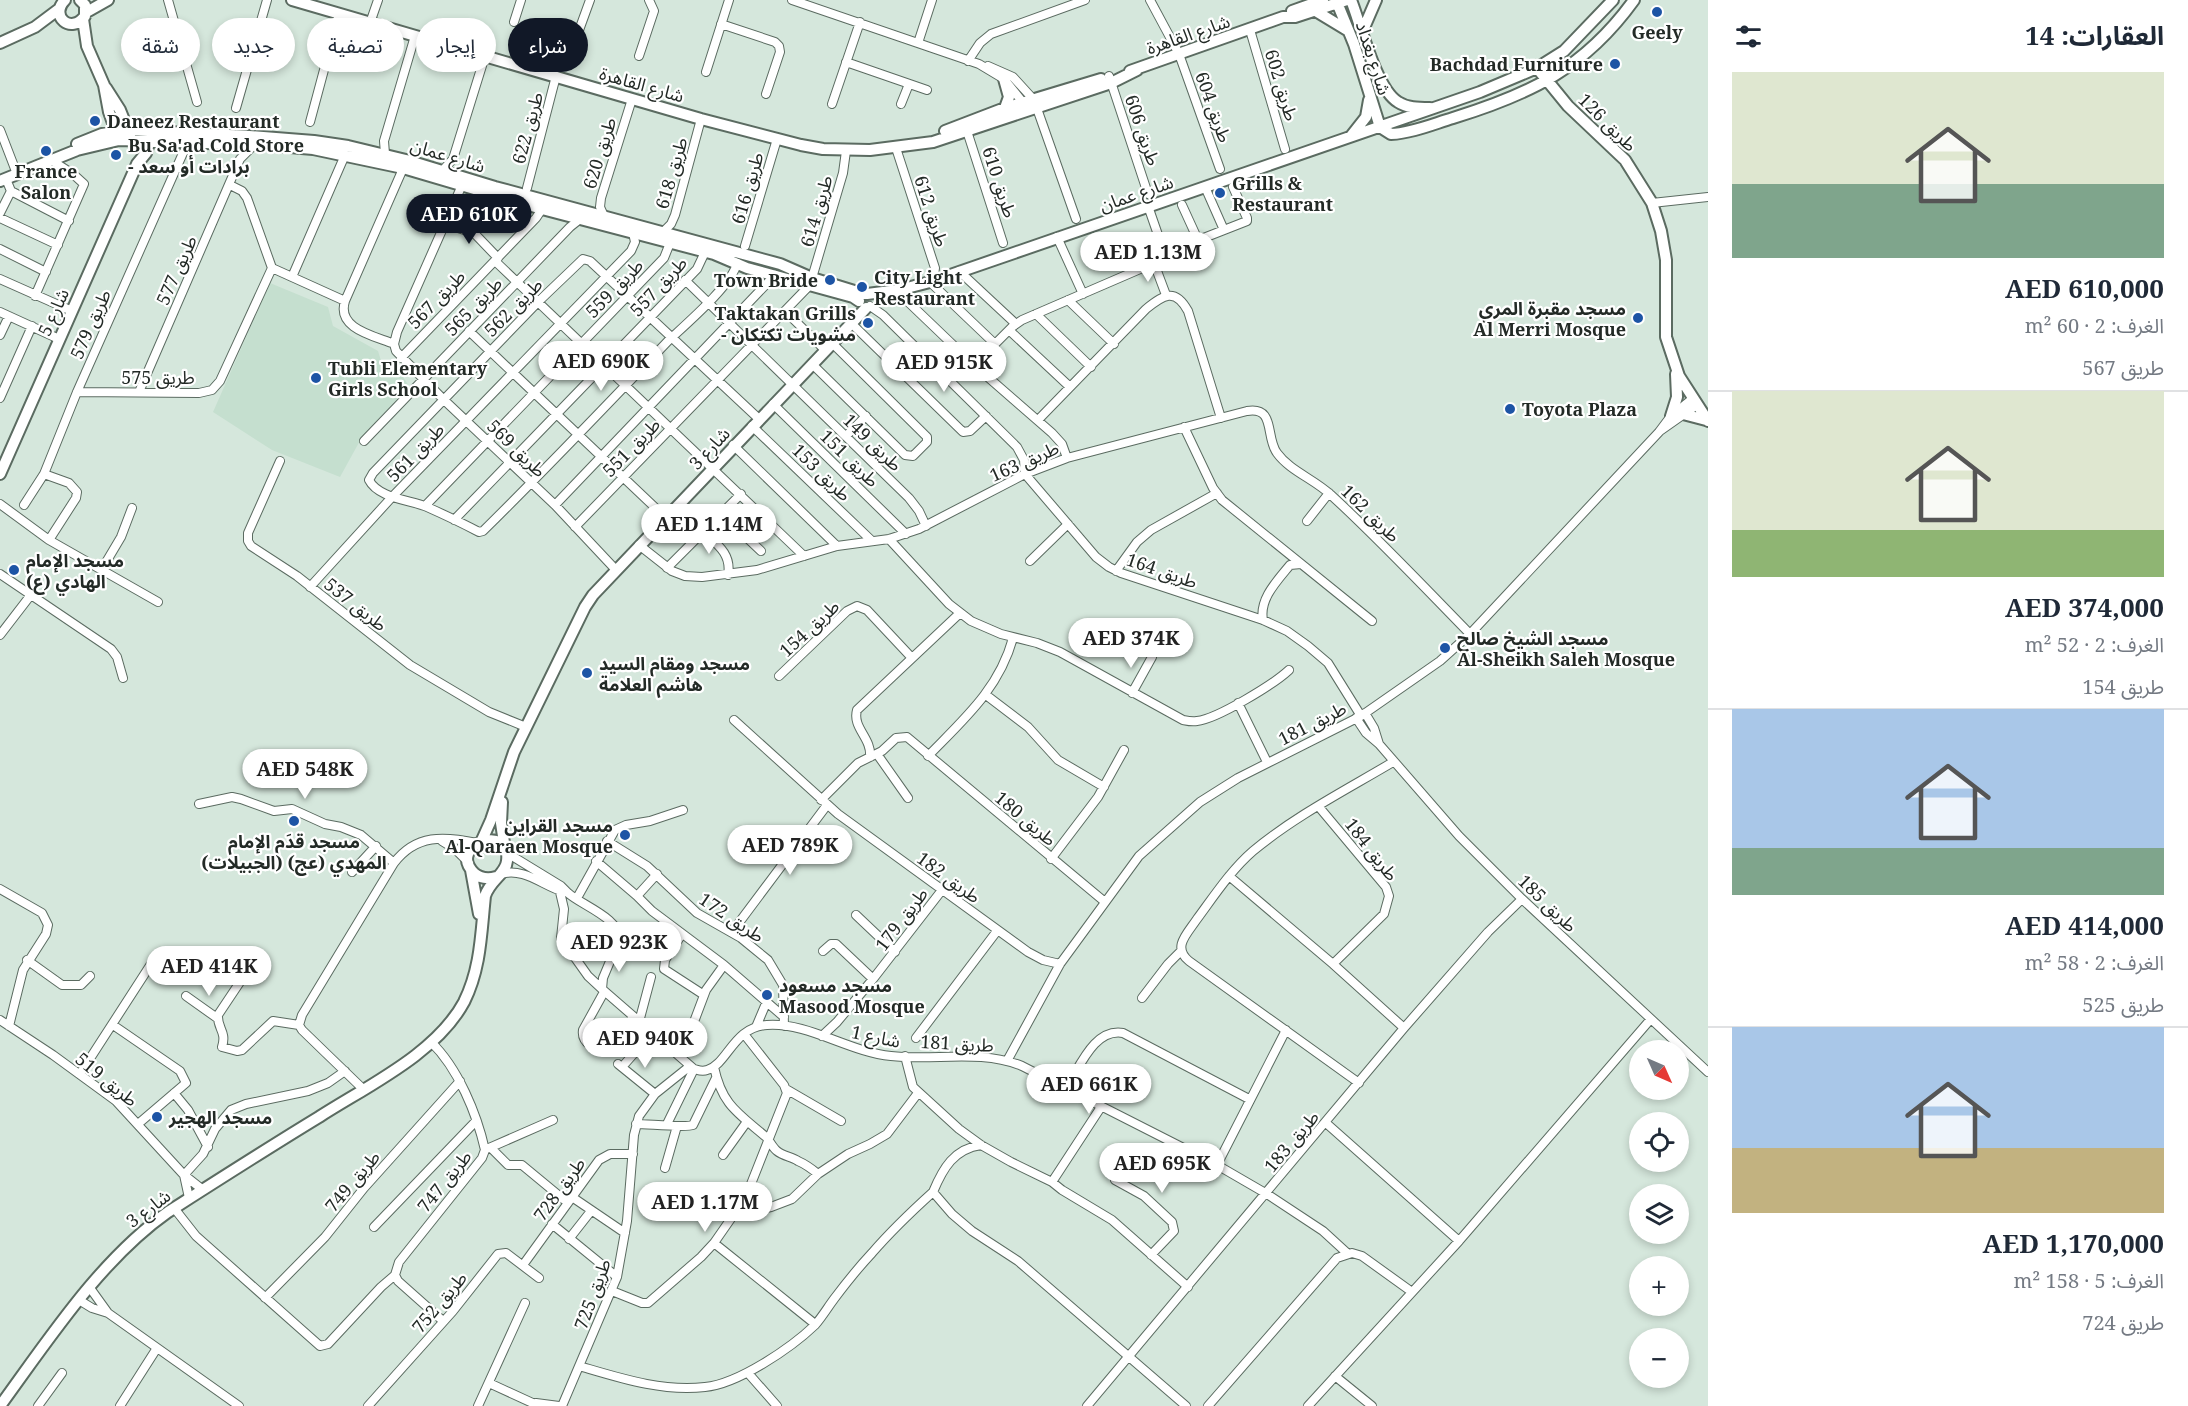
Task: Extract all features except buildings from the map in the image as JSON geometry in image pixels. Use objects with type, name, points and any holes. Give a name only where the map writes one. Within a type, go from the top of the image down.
[{"type":"street","points":[[80,0],[84,5],[87,45],[104,86],[117,135]]},
{"type":"street","points":[[0,43],[35,27],[78,23],[84,16],[108,0]]},
{"type":"street","points":[[168,0],[197,102]]},
{"type":"street","points":[[236,108],[267,0]]},
{"type":"street","name":"شارع القاهرة","points":[[292,0],[353,18]]},
{"type":"street","points":[[372,18],[378,0]]},
{"type":"street","points":[[515,18],[521,0]]},
{"type":"street","points":[[583,18],[590,0]]},
{"type":"street","points":[[639,56],[653,14],[653,5],[649,0]]},
{"type":"street","points":[[706,72],[729,0]]},
{"type":"street","points":[[792,0],[968,61],[996,68],[1013,77],[1031,105],[1076,219]]},
{"type":"street","points":[[918,43],[932,0]]},
{"type":"street","points":[[968,61],[980,43],[991,34],[1085,0]]},
{"type":"street","name":"طريق 604","points":[[1150,0],[1179,54],[1220,169]]},
{"type":"street","points":[[1295,9],[1302,0]]},
{"type":"street","points":[[1283,17],[1295,9],[1323,0]]},
{"type":"street","name":"شارع بغداد","points":[[1352,0],[1381,81],[1390,96],[1405,106],[1436,108]]},
{"type":"street","points":[[1363,30],[1376,0]]},
{"type":"street","name":"شارع عمان","points":[[3,180],[51,160],[75,145],[117,135],[249,136],[314,141],[385,154],[405,164],[462,185],[542,209],[705,252],[775,275],[806,280],[865,301],[891,291],[930,282],[1436,108],[1536,68],[1571,45],[1613,0]]},
{"type":"street","name":"شارع عمان","points":[[1380,127],[1391,134],[1413,130],[1509,99],[1546,82],[1572,64],[1601,39],[1634,0]]},
{"type":"street","points":[[1283,17],[1295,17],[1340,1]]},
{"type":"street","name":"شارع بغداد","points":[[1340,1],[1380,127]]},
{"type":"street","points":[[61,3],[59,14],[87,45]]},
{"type":"street","points":[[35,27],[61,3]]},
{"type":"street","points":[[1314,10],[1349,31]]},
{"type":"street","points":[[310,122],[339,14]]},
{"type":"street","name":"شارع القاهرة","points":[[496,59],[777,139],[846,151],[896,148],[933,142],[1031,105],[1110,80],[1283,17]]},
{"type":"street","points":[[832,104],[860,22]]},
{"type":"street","points":[[722,24],[775,42],[779,46],[780,52],[766,94]]},
{"type":"street","name":"طريق 602","points":[[1250,30],[1286,149]]},
{"type":"street","name":"شارع القاهرة","points":[[404,33],[415,36]]},
{"type":"street","points":[[385,154],[384,141],[415,36]]},
{"type":"street","points":[[846,62],[927,90]]},
{"type":"street","points":[[979,64],[1004,80],[1031,105]]},
{"type":"street","name":"طريق 126","points":[[1536,68],[1568,106],[1625,160],[1652,203],[1661,231],[1666,260],[1665,332],[1675,368],[1708,421]]},
{"type":"street","points":[[443,170],[453,159],[479,72]]},
{"type":"street","name":"طريق 622","points":[[526,188],[555,76]]},
{"type":"street","points":[[1004,80],[1009,97],[1005,108]]},
{"type":"street","name":"طريق 606","points":[[1110,80],[1148,194]]},
{"type":"street","points":[[901,104],[909,84]]},
{"type":"street","points":[[104,86],[134,135]]},
{"type":"street","points":[[1348,138],[1356,132],[1366,117],[1370,97]]},
{"type":"street","name":"طريق 620","points":[[604,216],[600,207],[601,198],[632,99]]},
{"type":"street","name":"شارع القاهرة","points":[[918,144],[934,135],[1005,108],[1031,105]]},
{"type":"street","name":"طريق 618","points":[[663,232],[671,224],[675,215],[701,119]]},
{"type":"street","points":[[0,130],[17,174]]},
{"type":"street","name":"طريق 610","points":[[967,131],[1003,243]]},
{"type":"street","name":"شارع 5","points":[[134,135],[137,164]]},
{"type":"street","name":"شارع عمان","points":[[151,136],[179,142],[293,147],[443,170],[495,187],[788,267],[806,280]]},
{"type":"street","name":"شارع 5","points":[[0,474],[137,164],[146,153],[151,136]]},
{"type":"street","name":"طريق 616","points":[[746,246],[777,139]]},
{"type":"street","points":[[179,142],[183,153]]},
{"type":"street","name":"طريق 579","points":[[24,505],[44,474],[77,392],[183,153],[191,142]]},
{"type":"street","points":[[236,144],[240,151],[240,159]]},
{"type":"street","name":"طريق 577","points":[[139,392],[240,159],[254,145]]},
{"type":"street","name":"طريق 612","points":[[896,148],[935,268],[930,282]]},
{"type":"street","name":"طريق 614","points":[[806,280],[843,173],[846,151]]},
{"type":"street","points":[[292,277],[345,155]]},
{"type":"street","points":[[35,296],[84,184],[51,160]]},
{"type":"street","points":[[405,164],[345,301],[344,315],[351,325],[394,344],[397,332],[462,185]]},
{"type":"street","points":[[3,180],[11,191],[69,221]]},
{"type":"street","points":[[230,185],[242,191],[247,198],[272,268],[345,301]]},
{"type":"street","points":[[1205,187],[1224,230]]},
{"type":"street","points":[[974,365],[1016,324],[1154,263],[1165,255],[1198,240],[1247,220],[1233,188]]},
{"type":"street","points":[[0,213],[11,191]]},
{"type":"street","points":[[1652,203],[1708,197]]},
{"type":"street","points":[[1182,205],[1198,240]]},
{"type":"street","points":[[1148,206],[1165,255]]},
{"type":"street","name":"طريق 567","points":[[401,357],[536,218],[542,209]]},
{"type":"street","points":[[0,218],[58,245]]},
{"type":"street","name":"طريق 565","points":[[364,441],[580,219]]},
{"type":"street","points":[[445,224],[474,233],[517,282],[804,556]]},
{"type":"street","name":"طريق 561","points":[[310,587],[392,497],[631,251],[635,242],[633,233]]},
{"type":"street","points":[[1057,237],[1083,294]]},
{"type":"street","name":"طريق 559","points":[[425,506],[664,258],[670,243]]},
{"type":"street","points":[[0,249],[46,272]]},
{"type":"street","name":"طريق 557","points":[[454,520],[686,280],[697,268],[705,252]]},
{"type":"street","name":"طريق 153","points":[[579,262],[583,259],[588,260],[718,379],[756,422],[872,541]]},
{"type":"street","name":"طريق 562","points":[[392,497],[370,483],[369,480],[373,473],[579,262]]},
{"type":"street","points":[[392,497],[425,506],[479,532],[483,531],[708,302],[733,274],[737,263]]},
{"type":"street","points":[[1154,263],[1166,295]]},
{"type":"street","name":"طريق 575","points":[[77,392],[199,393],[212,390],[220,381],[272,268]]},
{"type":"street","points":[[959,271],[1016,324]]},
{"type":"street","points":[[555,505],[775,275]]},
{"type":"street","points":[[0,279],[72,311]]},
{"type":"street","name":"طريق 149","points":[[686,280],[914,504],[927,526]]},
{"type":"street","name":"طريق 551","points":[[575,527],[786,312],[806,280]]},
{"type":"street","points":[[930,282],[995,344]]},
{"type":"street","points":[[891,291],[904,298],[974,365],[1038,420],[1062,444],[1067,458]]},
{"type":"street","points":[[1038,420],[1146,309],[1166,295],[1178,298],[1188,311],[1221,418]]},
{"type":"street","points":[[1068,300],[1114,344]]},
{"type":"street","points":[[865,301],[883,315],[1020,451],[1024,460],[1025,474]]},
{"type":"street","name":"شارع 3","points":[[479,842],[489,827],[505,778],[526,727],[588,601],[851,323],[865,301]]},
{"type":"street","points":[[0,312],[59,339]]},
{"type":"street","points":[[786,312],[829,346],[927,437],[927,442],[909,457],[812,364]]},
{"type":"street","points":[[1036,314],[1091,367]]},
{"type":"street","points":[[0,335],[9,316]]},
{"type":"street","points":[[851,323],[963,432],[970,431],[986,416]]},
{"type":"street","points":[[0,398],[32,326]]},
{"type":"street","points":[[1009,330],[1070,387]]},
{"type":"street","points":[[469,331],[665,518]]},
{"type":"street","name":"طريق 569","points":[[394,344],[396,351],[423,380],[555,505],[616,570]]},
{"type":"street","points":[[946,377],[966,357]]},
{"type":"street","points":[[1671,416],[1677,397],[1675,368]]},
{"type":"street","name":"طريق 151","points":[[773,404],[906,534]]},
{"type":"street","name":"طريق 181","points":[[1659,432],[1699,405]]},
{"type":"street","name":"طريق 181","points":[[1007,1061],[1060,964],[1139,856],[1200,802],[1267,762],[1361,715],[1440,662],[1470,634],[1659,432],[1671,416],[1699,405]]},
{"type":"street","name":"طريق 163","points":[[639,545],[667,568],[694,578],[757,570],[837,546],[889,539],[906,534],[927,526],[1025,474],[1067,458],[1251,410],[1261,412]]},
{"type":"street","name":"طريق 162","points":[[1261,412],[1267,420],[1272,443],[1278,455],[1329,493],[1470,634]]},
{"type":"street","points":[[1683,414],[1708,421]]},
{"type":"street","points":[[846,436],[866,416]]},
{"type":"street","points":[[1184,428],[1217,493],[1229,506],[1372,621]]},
{"type":"street","points":[[734,446],[837,546]]},
{"type":"street","name":"طريق 537","points":[[280,461],[248,533],[248,541],[253,548],[310,587],[410,665],[489,712],[526,727]]},
{"type":"street","points":[[44,474],[69,483],[77,492],[76,498],[49,540]]},
{"type":"street","name":"طريق 164","points":[[1025,474],[1096,557],[1116,571],[1263,620],[1298,638],[1323,659],[1361,715]]},
{"type":"street","points":[[1116,571],[1137,542],[1151,530],[1217,493]]},
{"type":"street","points":[[1307,521],[1329,493]]},
{"type":"street","points":[[667,568],[741,494]]},
{"type":"street","points":[[0,504],[49,540],[158,602]]},
{"type":"street","points":[[102,569],[121,537],[132,508]]},
{"type":"street","points":[[721,513],[761,551]]},
{"type":"street","points":[[1029,561],[1068,524]]},
{"type":"street","points":[[703,531],[726,555],[729,563],[728,575]]},
{"type":"street","points":[[889,539],[943,598],[980,626],[1013,638],[1045,645],[1173,716],[1188,722],[1206,719],[1238,703],[1271,685],[1289,670]]},
{"type":"street","points":[[1263,620],[1262,606],[1265,599],[1290,565],[1301,564]]},
{"type":"street","points":[[0,574],[113,651],[123,678]]},
{"type":"street","points":[[0,635],[30,596]]},
{"type":"street","name":"طريق 154","points":[[779,676],[850,608],[857,606],[867,610],[912,658]]},
{"type":"street","points":[[908,798],[874,755],[856,722],[857,710],[960,613]]},
{"type":"street","points":[[928,756],[986,695],[1002,668],[1013,638]]},
{"type":"street","points":[[1132,693],[1153,654],[1147,643]]},
{"type":"street","points":[[986,695],[1028,727],[1058,760],[1104,787]]},
{"type":"street","points":[[1238,703],[1267,762]]},
{"type":"street","name":"طريق 185","points":[[1361,715],[1374,728],[1379,744],[1393,762],[1459,836],[1522,899],[1708,1072]]},
{"type":"street","name":"طريق 182","points":[[735,720],[824,802],[997,931],[1035,957],[1060,964]]},
{"type":"street","name":"طريق 180","points":[[824,802],[858,763],[874,755],[896,738],[903,736],[910,739],[1105,902]]},
{"type":"street","points":[[1051,859],[1104,787],[1124,750]]},
{"type":"street","points":[[1142,998],[1181,951],[1185,937],[1229,876],[1252,852],[1283,828],[1393,762]]},
{"type":"street","name":"شارع 3","points":[[505,778],[501,810],[506,851]]},
{"type":"street","points":[[199,804],[232,797],[274,811],[292,809],[326,824],[361,835],[394,863]]},
{"type":"street","points":[[732,932],[824,802]]},
{"type":"street","name":"طريق 184","points":[[1319,807],[1386,887],[1389,896],[1384,914],[1333,964]]},
{"type":"street","points":[[577,898],[607,841],[620,827],[661,818],[683,810]]},
{"type":"street","points":[[299,1025],[302,1015],[394,863],[412,844],[429,839],[495,841],[506,851],[561,886],[564,892],[561,938],[588,976],[692,1067],[702,1071],[714,1067],[744,1034],[756,1026],[766,1001]]},
{"type":"street","points":[[437,840],[455,849],[479,876],[485,878],[512,872],[522,873],[577,898],[613,924],[620,934],[603,978],[603,991],[582,1033],[585,1042],[602,1050],[608,1050],[636,1019],[651,977]]},
{"type":"street","name":"طريق 172","points":[[607,841],[638,858],[697,913],[732,932],[768,960],[779,976],[784,994],[784,1026]]},
{"type":"street","points":[[470,866],[470,852],[479,842]]},
{"type":"street","points":[[352,872],[376,846]]},
{"type":"street","points":[[499,875],[507,864],[506,851]]},
{"type":"street","points":[[596,861],[652,911],[724,965],[784,1017]]},
{"type":"street","name":"شارع 3","points":[[470,866],[481,932]]},
{"type":"street","points":[[637,896],[657,874]]},
{"type":"street","name":"شارع 3","points":[[5,1404],[79,1300],[137,1236],[189,1198],[390,1073],[431,1042],[455,1017],[477,970],[485,896],[489,885],[499,875]]},
{"type":"street","points":[[1229,876],[1404,1028]]},
{"type":"street","points":[[0,889],[42,913],[47,921],[46,934],[22,970],[9,1026]]},
{"type":"street","name":"طريق 179","points":[[822,1036],[837,1022],[873,979],[942,890]]},
{"type":"street","name":"طريق 183","points":[[1087,1406],[1404,1028],[1488,932],[1522,899]]},
{"type":"street","points":[[856,915],[895,952]]},
{"type":"street","points":[[916,1038],[997,931]]},
{"type":"street","points":[[682,934],[665,960],[664,969],[704,995]]},
{"type":"street","points":[[823,951],[831,944],[836,944],[873,979]]},
{"type":"street","points":[[1181,951],[1181,955],[1189,961],[1359,1083]]},
{"type":"street","points":[[217,952],[240,974],[242,979],[217,1018]]},
{"type":"street","points":[[27,960],[64,986],[81,985],[90,976]]},
{"type":"street","points":[[80,1074],[153,961]]},
{"type":"street","points":[[679,1056],[690,1035],[704,995],[724,965]]},
{"type":"street","points":[[186,996],[217,1018],[224,1032],[222,1047],[242,1050],[273,1021],[299,1025],[305,1034],[363,1089]]},
{"type":"street","name":"طريق 519","points":[[0,1020],[116,1101],[184,1175],[203,1190]]},
{"type":"street","points":[[1308,1406],[1459,1241],[1650,1020]]},
{"type":"street","points":[[837,1022],[838,1042]]},
{"type":"street","name":"شارع 1","points":[[756,1026],[768,1024],[784,1026],[822,1036],[866,1052],[905,1056],[909,1080],[918,1093],[959,1129],[981,1145],[1052,1182],[1112,1220],[1188,1287]]},
{"type":"street","points":[[113,1025],[180,1071],[186,1083],[138,1124]]},
{"type":"street","points":[[1217,1165],[1287,1030]]},
{"type":"street","points":[[1066,1088],[1101,1036],[1115,1032],[1124,1033],[1249,1100]]},
{"type":"street","points":[[652,1033],[620,1066],[655,1094]]},
{"type":"street","points":[[744,1034],[786,1089],[841,1121]]},
{"type":"street","name":"طريق 747","points":[[265,1298],[316,1343],[326,1345],[395,1275],[399,1262],[488,1149],[460,1081],[446,1058],[431,1042]]},
{"type":"street","name":"طريق 181","points":[[905,1056],[968,1056],[1007,1061],[1066,1088],[1217,1165],[1267,1194],[1323,1232],[1347,1253],[1362,1256],[1412,1292]]},
{"type":"street","points":[[668,1124],[692,1067]]},
{"type":"street","name":"طريق 725","points":[[560,1406],[617,1276],[625,1233],[636,1124],[644,1106],[655,1094],[692,1067]]},
{"type":"street","points":[[714,1067],[716,1078],[731,1107],[747,1123],[768,1138],[771,1145],[780,1153],[802,1162],[818,1174]]},
{"type":"street","points":[[184,1175],[203,1154],[214,1129],[231,1110],[246,1104],[308,1091],[327,1083],[345,1071]]},
{"type":"street","points":[[636,1124],[668,1124],[689,1127],[696,1122],[716,1078]]},
{"type":"street","name":"طريق 749","points":[[265,1298],[325,1237],[364,1188],[460,1081]]},
{"type":"street","points":[[612,1291],[642,1304],[648,1303],[694,1264],[714,1243],[748,1191],[768,1138],[787,1097],[786,1089]]},
{"type":"street","points":[[174,1093],[188,1110],[208,1147]]},
{"type":"street","points":[[705,1200],[720,1212],[734,1215],[771,1207],[792,1199],[818,1174],[848,1154],[887,1134],[918,1093]]},
{"type":"street","points":[[1052,1182],[1101,1107]]},
{"type":"street","points":[[553,1120],[488,1149],[508,1165],[520,1164],[570,1200],[625,1233]]},
{"type":"street","points":[[374,1227],[476,1121]]},
{"type":"street","points":[[723,1155],[747,1123]]},
{"type":"street","points":[[1326,1123],[1459,1241]]},
{"type":"street","points":[[665,1168],[677,1126]]},
{"type":"street","points":[[579,1366],[644,1384],[685,1388],[707,1387],[729,1382],[748,1372],[780,1352],[815,1324],[872,1252],[907,1215],[933,1192],[951,1158],[965,1149],[981,1145]]},
{"type":"street","name":"طريق 728","points":[[523,1266],[602,1157],[614,1153],[633,1154]]},
{"type":"street","name":"طريق 519","points":[[184,1175],[189,1198]]},
{"type":"street","points":[[1115,1180],[1144,1196],[1172,1222],[1174,1232],[1151,1255]]},
{"type":"street","points":[[933,1192],[959,1220],[1018,1262],[1186,1406]]},
{"type":"street","points":[[174,1208],[196,1236],[265,1298]]},
{"type":"street","points":[[569,1239],[591,1211]]},
{"type":"street","points":[[552,1224],[617,1276]]},
{"type":"street","points":[[714,1243],[815,1324]]},
{"type":"street","name":"طريق 752","points":[[368,1406],[444,1321],[498,1254],[506,1253],[540,1278]]},
{"type":"street","points":[[1208,1406],[1333,1261],[1347,1253]]},
{"type":"street","points":[[395,1275],[404,1287],[444,1321]]},
{"type":"street","points":[[90,1288],[108,1313]]},
{"type":"street","points":[[79,1300],[92,1308],[108,1313],[230,1403],[240,1406]]},
{"type":"street","points":[[478,1406],[525,1303]]},
{"type":"street","points":[[120,1406],[157,1348]]},
{"type":"street","points":[[748,1372],[777,1406]]},
{"type":"street","points":[[38,1406],[62,1373]]},
{"type":"street","points":[[1335,1376],[1372,1406]]},
{"type":"street","points":[[489,1383],[537,1405],[560,1406]]},
{"type":"shaded area","name":"Tubli Elementary Girls School","points":[[270,283],[328,307],[333,326],[378,351],[382,364],[399,371],[409,386],[362,437],[340,477],[272,450],[213,412]]},
{"type":"place","name":"Geely","points":[[1657,12]]},
{"type":"place","name":"Bachdad Furniture","points":[[1615,64]]},
{"type":"place","name":"Daneez Restaurant","points":[[95,121]]},
{"type":"place","name":"France Salon","points":[[46,151]]},
{"type":"place","name":"Bu Sa'ad Cold Store - برادات أو سعد","points":[[116,155]]},
{"type":"place","name":"Grills & Restaurant","points":[[1220,193]]},
{"type":"place","name":"Town Bride","points":[[830,280]]},
{"type":"place","name":"City Light Restaurant","points":[[862,287]]},
{"type":"place","name":"مسجد مقبرة المري Al Merri Mosque","points":[[1638,318]]},
{"type":"place","name":"Taktakan Grills - مشويات تكتكان","points":[[868,323]]},
{"type":"place","name":"Tubli Elementary Girls School","points":[[316,378]]},
{"type":"place","name":"Toyota Plaza","points":[[1510,409]]},
{"type":"place","name":"مسجد الإمام الهادي (ع)","points":[[14,570]]},
{"type":"place","name":"مسجد الشيخ صالح Al-Sheikh Saleh Mosque","points":[[1445,648]]},
{"type":"place","name":"مسجد ومقام السيد هاشم العلامة","points":[[587,673]]},
{"type":"place","name":"مسجد قدَم الإمام المهدي (عج) (الجبيلات)","points":[[294,821]]},
{"type":"place","name":"مسجد القراين Al-Qaraen Mosque","points":[[625,835]]},
{"type":"place","name":"مسجد مسعود Masood Mosque","points":[[767,995]]},
{"type":"place","name":"مسجد الهجير","points":[[157,1117]]}]
